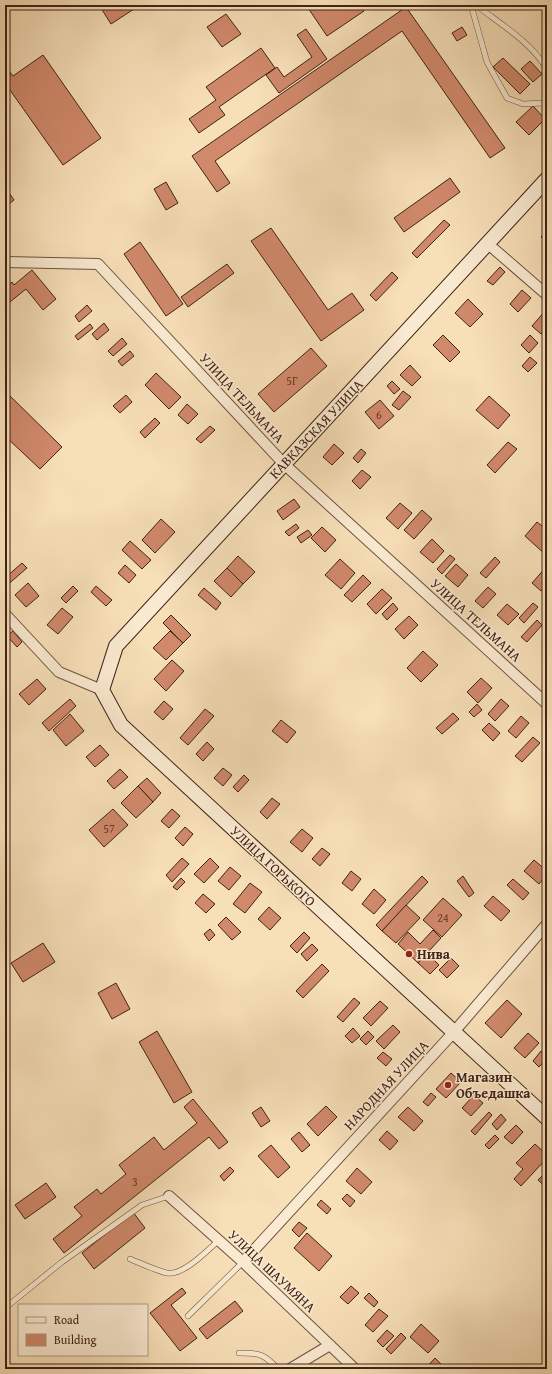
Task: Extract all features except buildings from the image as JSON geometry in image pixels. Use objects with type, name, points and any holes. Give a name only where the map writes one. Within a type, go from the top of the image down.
[{"type":"main road","name":"КАВКАЗСКАЯ УЛИЦА","points":[[102,690],[116,646],[547,179]]},
{"type":"main road","name":"УЛИЦА ГОРЬКОГО","points":[[102,690],[121,725],[453,1033],[547,1118]]},
{"type":"street","points":[[487,243],[547,296]]},
{"type":"street","name":"УЛИЦА ТЕЛЬМАНА","points":[[5,262],[98,264],[284,464],[547,704]]},
{"type":"street","points":[[5,614],[59,672],[102,690]]},
{"type":"street","name":"НАРОДНАЯ УЛИЦА","points":[[243,1262],[453,1033],[547,924]]},
{"type":"street","name":"УЛИЦА ШАУМЯНА","points":[[169,1196],[243,1262],[355,1369]]},
{"type":"street","points":[[290,1369],[330,1345]]},
{"type":"lane","points":[[471,5],[487,62],[507,98],[523,104],[546,102]]},
{"type":"lane","points":[[476,5],[517,37],[542,60],[547,70]]},
{"type":"lane","points":[[5,1308],[62,1262],[142,1205],[169,1196]]},
{"type":"lane","points":[[130,1259],[168,1274],[179,1272],[191,1264],[218,1240]]},
{"type":"lane","points":[[188,1316],[243,1262]]},
{"type":"lane","points":[[239,1353],[258,1353],[268,1358],[278,1369]]},
{"type":"place","name":"Нива","points":[[409,954]]},
{"type":"place","name":"Магазин Объедашка","points":[[448,1085]]}]
